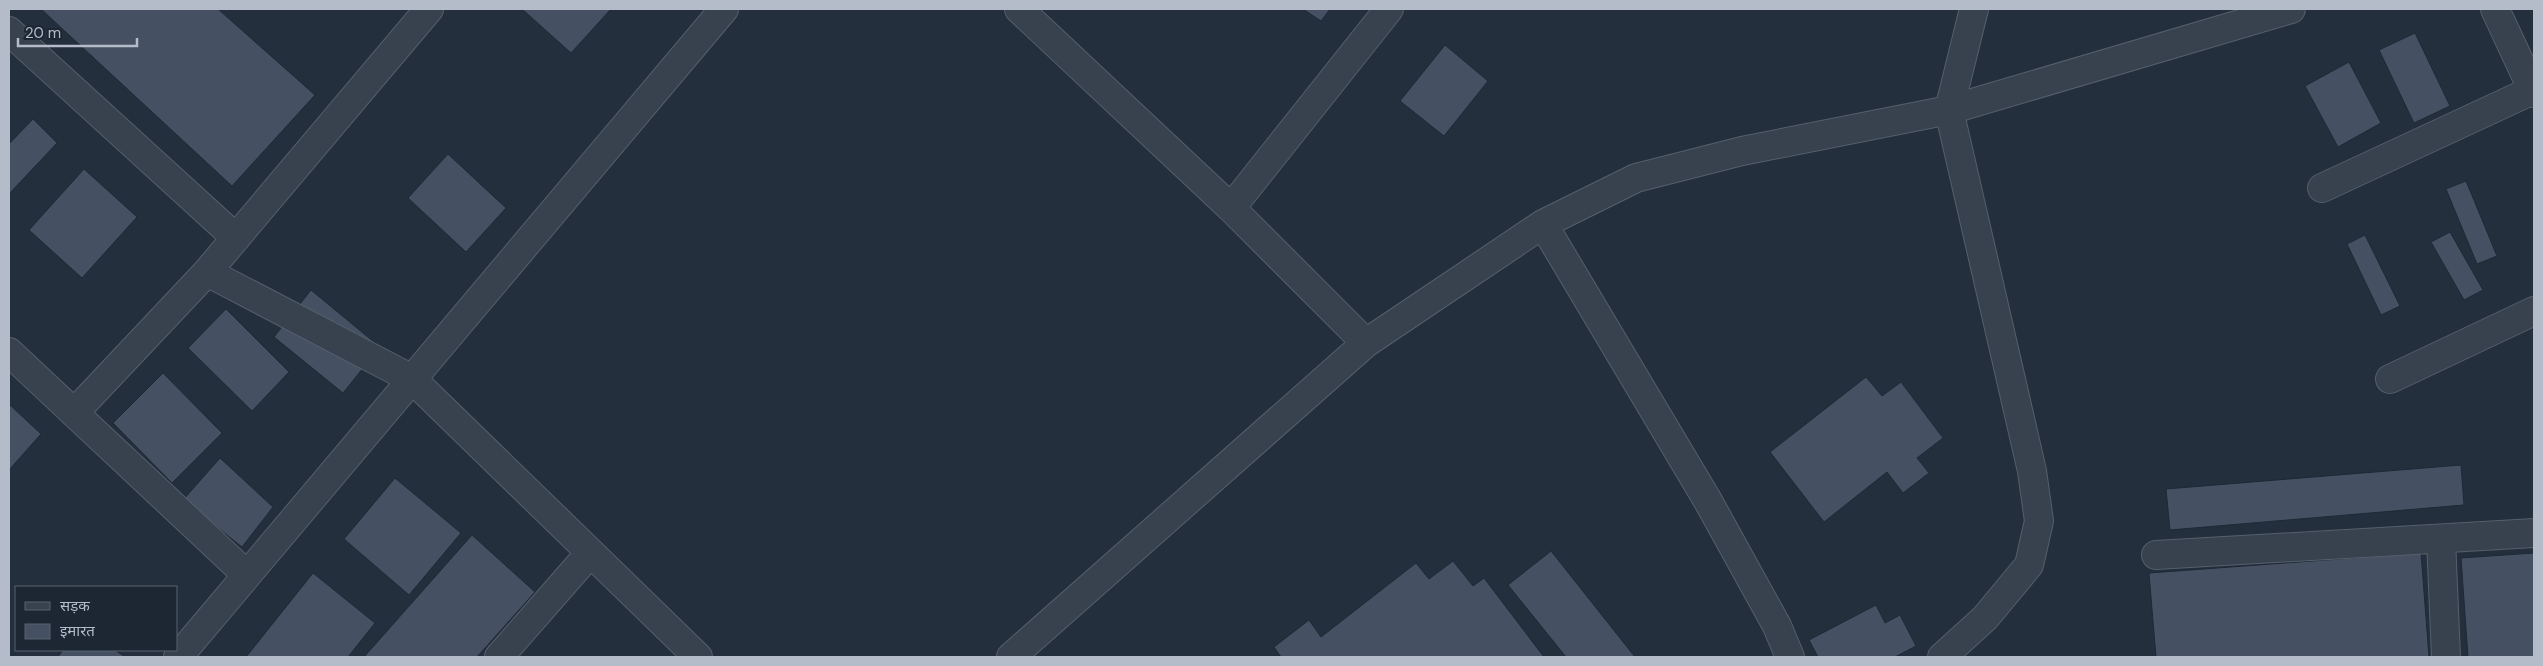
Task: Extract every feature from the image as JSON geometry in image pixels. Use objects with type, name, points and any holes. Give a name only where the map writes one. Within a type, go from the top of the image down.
[{"type":"street","points":[[74,413],[207,272],[429,9]]},
{"type":"street","points":[[178,657],[724,9]]},
{"type":"street","points":[[1231,208],[1389,9]]},
{"type":"street","points":[[1942,657],[1985,618],[2029,565],[2039,521],[2032,471],[1949,110],[1974,9]]},
{"type":"street","points":[[1011,657],[1366,342],[1543,224],[1636,178],[1742,151],[1949,110],[2291,9]]},
{"type":"street","points":[[2322,188],[2534,92],[2495,9]]},
{"type":"street","points":[[1030,12],[1366,342]]},
{"type":"street","points":[[9,31],[236,238]]},
{"type":"street","points":[[1543,224],[1708,501],[1777,626],[1790,657]]},
{"type":"street","points":[[207,272],[412,379],[698,657]]},
{"type":"street","points":[[2390,379],[2534,311]]},
{"type":"street","points":[[9,352],[247,575]]},
{"type":"street","points":[[2156,555],[2534,533]]},
{"type":"street","points":[[2441,538],[2446,657]]},
{"type":"street","points":[[499,657],[590,553]]},
{"type":"building","points":[[41,9],[218,9],[315,95],[232,186]]},
{"type":"building","points":[[522,9],[611,9],[571,53]]},
{"type":"building","points":[[1303,9],[1330,9],[1321,21]]},
{"type":"building","points":[[2415,33],[2450,106],[2414,123],[2379,50]]},
{"type":"building","points":[[1445,45],[1488,81],[1444,136],[1400,101]]},
{"type":"building","points":[[2349,62],[2381,123],[2338,147],[2305,86]]},
{"type":"building","points":[[33,119],[57,143],[9,194],[9,144]]},
{"type":"building","points":[[448,154],[506,208],[466,252],[408,198]]},
{"type":"building","points":[[84,169],[137,217],[82,278],[29,230]]},
{"type":"building","points":[[2466,181],[2497,256],[2477,264],[2446,189]]},
{"type":"building","points":[[2450,232],[2483,290],[2464,300],[2431,242]]},
{"type":"building","points":[[2365,235],[2400,306],[2381,315],[2347,244]]},
{"type":"building","points":[[311,290],[380,347],[343,393],[274,337]]},
{"type":"building","points":[[226,309],[289,372],[252,411],[188,348]]},
{"type":"building","points":[[163,373],[222,433],[172,483],[113,423]]},
{"type":"building","points":[[1866,377],[1882,396],[1901,382],[1943,438],[1917,458],[1929,473],[1903,493],[1887,472],[1824,522],[1770,452]]},
{"type":"building","points":[[9,404],[41,434],[9,470]]},
{"type":"building","points":[[220,458],[273,507],[242,547],[183,500]]},
{"type":"building","points":[[2461,465],[2464,505],[2170,530],[2166,489]]},
{"type":"building","points":[[395,478],[461,533],[409,595],[344,539]]},
{"type":"building","points":[[472,535],[535,592],[477,657],[364,657]]},
{"type":"building","points":[[1551,551],[1635,657],[1566,657],[1508,585]]},
{"type":"building","points":[[2421,553],[2429,657],[2156,657],[2149,573]]},
{"type":"building","points":[[2534,553],[2534,657],[2468,657],[2461,558]]},
{"type":"building","points":[[1453,561],[1473,586],[1484,578],[1544,657],[1281,657],[1274,647],[1309,620],[1321,637],[1416,563],[1429,579]]},
{"type":"building","points":[[313,573],[375,623],[348,657],[246,657]]},
{"type":"building","points":[[1876,605],[1885,623],[1900,615],[1916,646],[1895,657],[1818,657],[1809,640]]},
{"type":"building","points":[[62,651],[116,651],[125,657],[58,657]]}]
